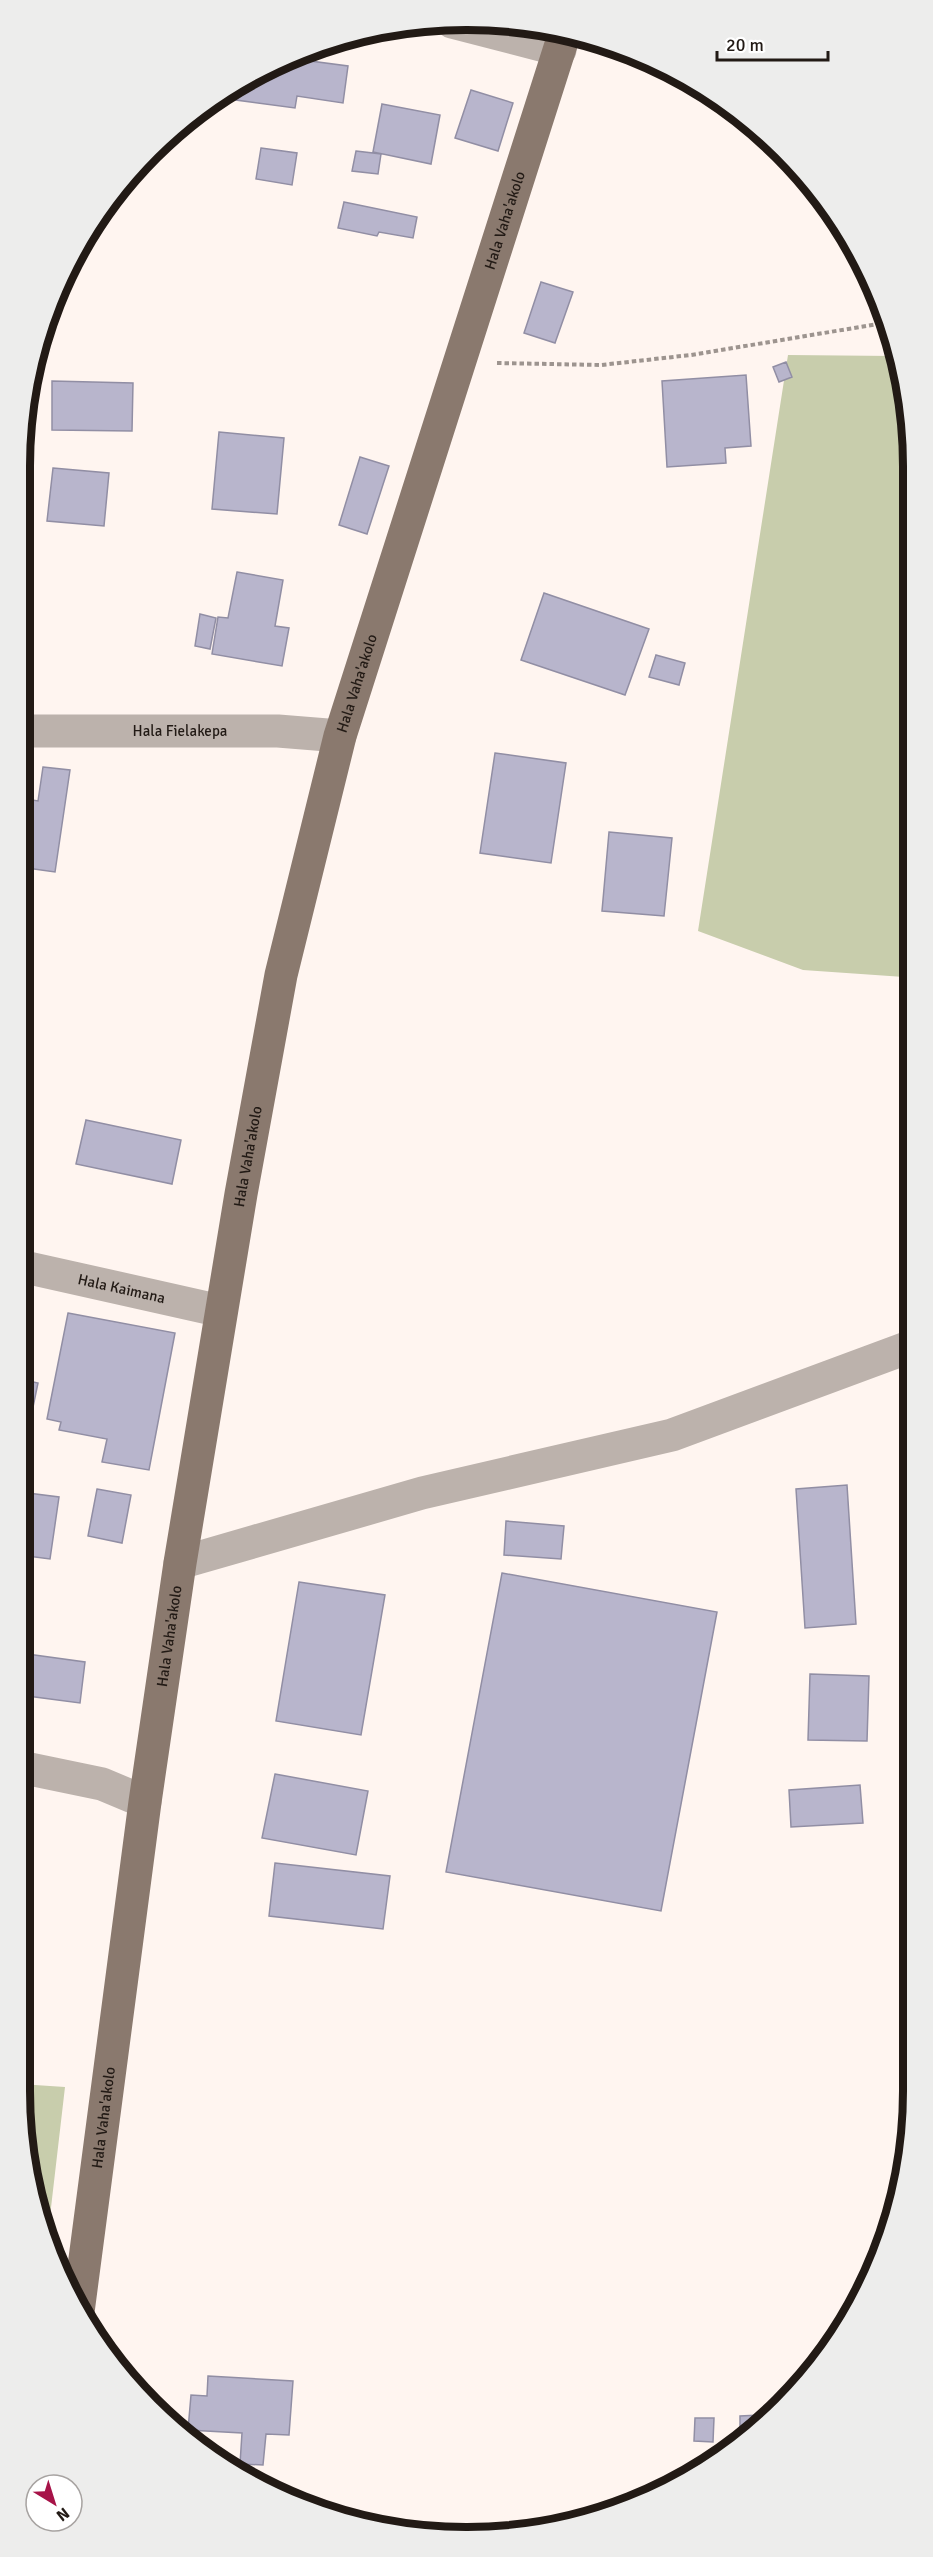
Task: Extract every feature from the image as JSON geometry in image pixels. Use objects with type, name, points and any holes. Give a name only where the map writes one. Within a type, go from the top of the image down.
[{"type":"main road","name":"Hala Vaha'akolo","points":[[80,2294],[145,1802],[180,1563],[221,1311],[281,975],[340,736],[562,41]]},
{"type":"street","points":[[519,34],[562,41]]},
{"type":"street","name":"Hala Fielakepa","points":[[30,731],[278,731],[340,736]]},
{"type":"street","name":"Hala Kaimana","points":[[30,1268],[221,1311]]},
{"type":"street","points":[[180,1563],[422,1492],[672,1435],[903,1349]]},
{"type":"street","points":[[30,1769],[102,1784],[145,1802]]},
{"type":"path","points":[[460,362],[601,365],[691,356],[879,324]]},
{"type":"green space","points":[[788,355],[889,356],[899,410],[903,466],[903,977],[803,970],[698,931]]},
{"type":"green space","points":[[30,2085],[65,2087],[50,2219],[38,2176],[31,2119]]},
{"type":"building","points":[[306,60],[348,66],[343,103],[297,96],[295,108],[236,100],[237,96],[248,88]]},
{"type":"building","points":[[471,90],[513,103],[498,151],[455,138]]},
{"type":"building","points":[[382,104],[440,115],[431,164],[373,152]]},
{"type":"building","points":[[261,148],[297,153],[292,185],[256,179]]},
{"type":"building","points":[[356,151],[381,154],[378,174],[352,171]]},
{"type":"building","points":[[344,202],[417,217],[413,238],[379,232],[377,236],[338,228]]},
{"type":"building","points":[[541,282],[573,292],[555,343],[524,333]]},
{"type":"building","points":[[786,362],[792,377],[779,382],[773,367]]},
{"type":"building","points":[[746,375],[751,446],[725,448],[726,463],[667,467],[662,381]]},
{"type":"building","points":[[52,381],[133,383],[132,431],[52,430]]},
{"type":"building","points":[[219,432],[284,438],[277,514],[212,509]]},
{"type":"building","points":[[360,457],[389,466],[367,534],[339,525]]},
{"type":"building","points":[[53,468],[109,473],[104,526],[47,521]]},
{"type":"building","points":[[237,572],[283,580],[275,626],[289,628],[282,666],[212,654],[218,617],[228,618]]},
{"type":"building","points":[[544,593],[649,629],[625,695],[521,660]]},
{"type":"building","points":[[200,614],[216,618],[210,649],[195,646]]},
{"type":"building","points":[[656,655],[685,663],[679,685],[649,677]]},
{"type":"building","points":[[495,753],[566,763],[551,863],[480,853]]},
{"type":"building","points":[[43,767],[70,770],[55,872],[30,868],[30,800],[38,801]]},
{"type":"building","points":[[609,832],[672,838],[664,916],[602,911]]},
{"type":"building","points":[[86,1120],[181,1140],[172,1184],[76,1164]]},
{"type":"building","points":[[68,1313],[175,1333],[149,1470],[102,1462],[107,1439],[59,1430],[61,1422],[47,1419]]},
{"type":"building","points":[[30,1381],[38,1383],[30,1421]]},
{"type":"building","points":[[847,1485],[856,1624],[805,1628],[796,1489]]},
{"type":"building","points":[[97,1489],[131,1495],[122,1543],[88,1536]]},
{"type":"building","points":[[30,1493],[59,1497],[50,1559],[30,1556]]},
{"type":"building","points":[[506,1521],[564,1526],[561,1559],[504,1555]]},
{"type":"building","points":[[502,1573],[717,1612],[661,1911],[446,1872]]},
{"type":"building","points":[[299,1582],[385,1595],[361,1735],[276,1721]]},
{"type":"building","points":[[30,1654],[85,1662],[80,1703],[30,1696]]},
{"type":"building","points":[[810,1674],[869,1676],[867,1741],[808,1740]]},
{"type":"building","points":[[275,1774],[368,1791],[356,1855],[262,1838]]},
{"type":"building","points":[[860,1785],[863,1823],[791,1827],[789,1790]]},
{"type":"building","points":[[275,1863],[390,1876],[383,1929],[269,1916]]},
{"type":"building","points":[[208,2376],[293,2381],[289,2435],[266,2434],[263,2465],[241,2464],[242,2433],[193,2430],[188,2427],[191,2395],[207,2396]]},
{"type":"building","points":[[758,2415],[740,2430],[740,2416]]},
{"type":"building","points":[[695,2418],[714,2418],[713,2442],[694,2441]]}]
